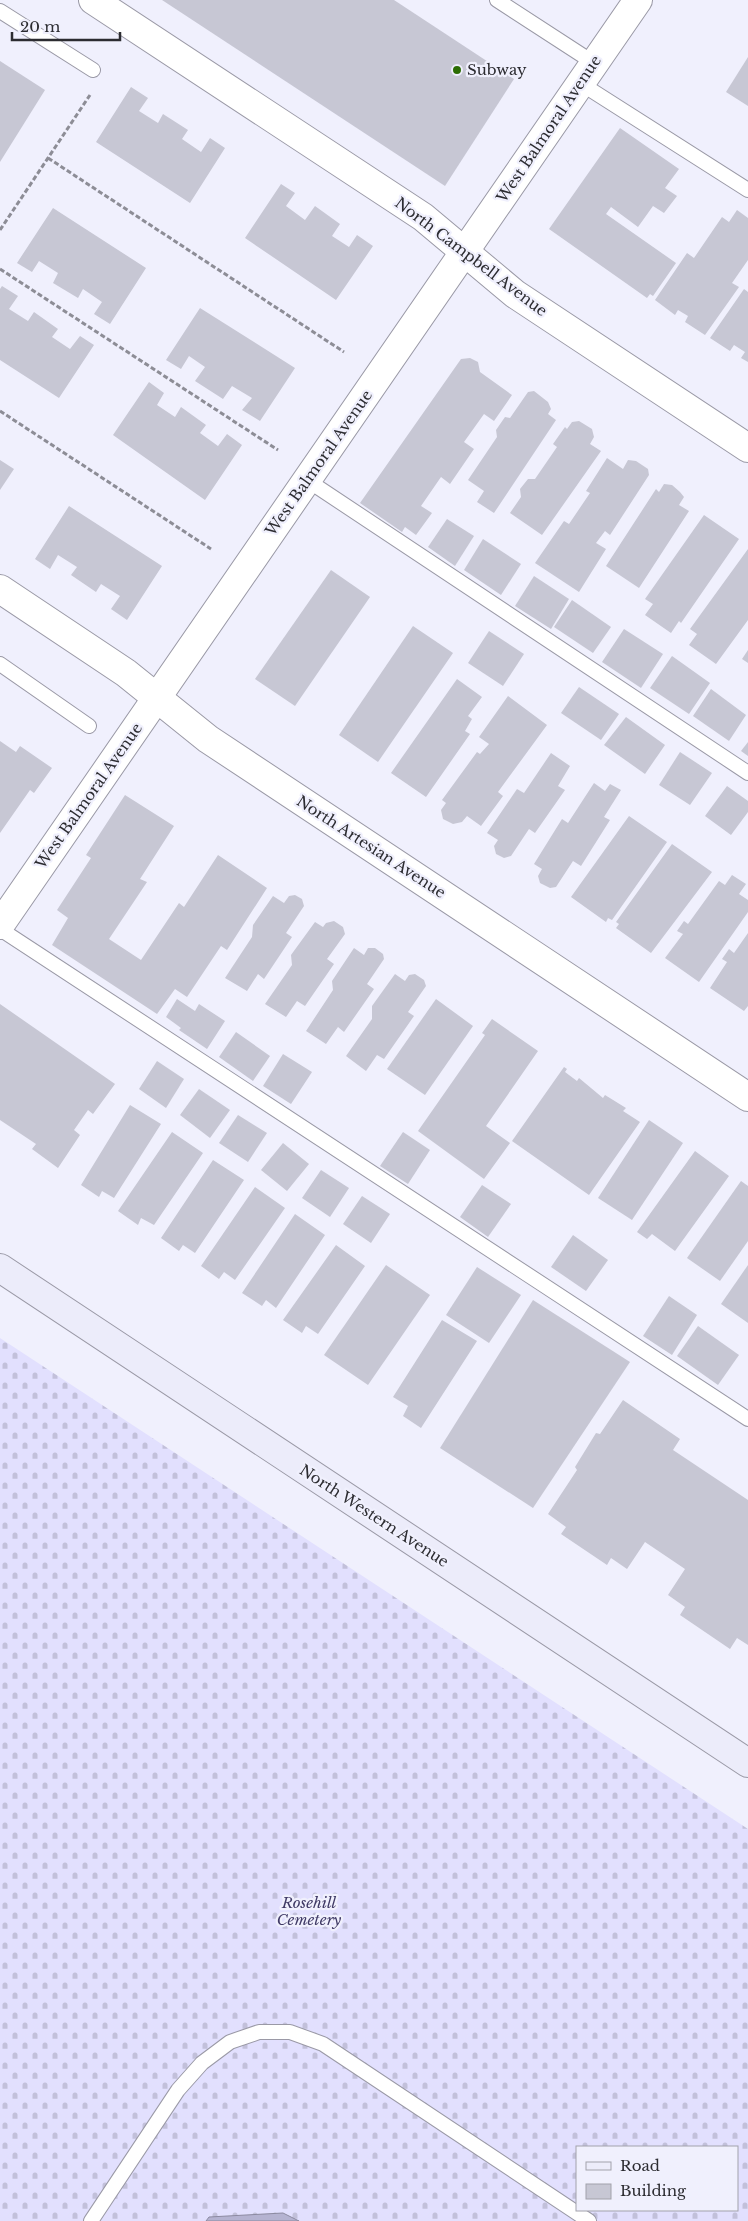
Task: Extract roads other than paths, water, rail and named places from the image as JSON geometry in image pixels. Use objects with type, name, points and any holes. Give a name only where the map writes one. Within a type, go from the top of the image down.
[{"type":"main road","name":"North Western Avenue","points":[[0,1268],[748,1763]]},
{"type":"street","name":"North Campbell Avenue","points":[[94,0],[423,218],[514,294],[748,448]]},
{"type":"street","name":"West Balmoral Avenue","points":[[0,927],[638,0]]},
{"type":"street","name":"North Artesian Avenue","points":[[2,596],[126,673],[208,740],[748,1096]]},
{"type":"lane","points":[[506,2],[587,73],[748,190]]},
{"type":"lane","points":[[0,10],[93,70]]},
{"type":"lane","points":[[307,480],[748,773]]},
{"type":"lane","points":[[0,664],[89,726]]},
{"type":"lane","points":[[0,927],[748,1419]]},
{"type":"lane","points":[[91,2221],[178,2090],[202,2063],[230,2042],[259,2032],[290,2032],[323,2044],[589,2221]]},
{"type":"place","name":"Subway","points":[[457,70]]},
{"type":"park label","name":"Rosehill Cemetery","points":[[309,1912]]}]
